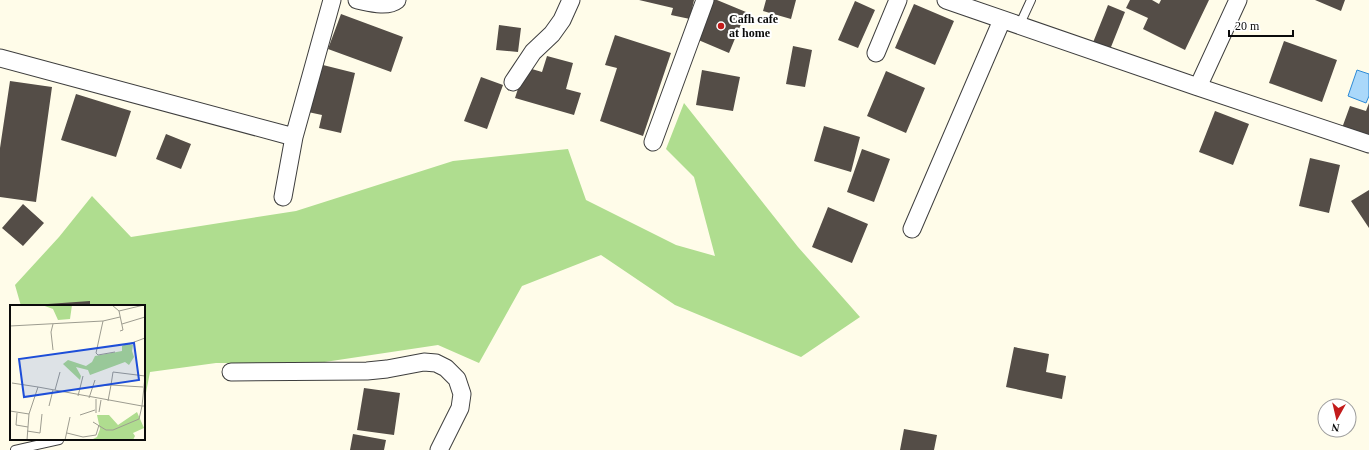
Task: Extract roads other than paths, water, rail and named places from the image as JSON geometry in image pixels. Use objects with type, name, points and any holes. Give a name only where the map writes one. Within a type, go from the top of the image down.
[{"type":"street","points":[[283,197],[294,137],[332,0]]},
{"type":"street","points":[[357,0],[386,4],[394,3],[396,0]]},
{"type":"street","points":[[512,82],[533,52],[552,34],[562,20],[571,0]]},
{"type":"street","points":[[653,142],[705,0]]},
{"type":"street","points":[[876,53],[898,0]]},
{"type":"street","points":[[946,0],[1369,144]]},
{"type":"street","points":[[1198,87],[1238,0]]},
{"type":"street","points":[[912,229],[1002,20]]},
{"type":"street","points":[[0,58],[294,137]]},
{"type":"street","points":[[231,372],[367,371],[424,362],[436,363],[446,368],[457,379],[462,394],[460,408],[439,450]]},
{"type":"lane","points":[[1019,26],[1031,0]]},
{"type":"lane","points":[[15,450],[59,440]]},
{"type":"water","points":[[1357,70],[1369,74],[1369,96],[1366,103],[1348,96]]},
{"type":"place","name":"Cafh cafe at home","points":[[721,26]]}]
